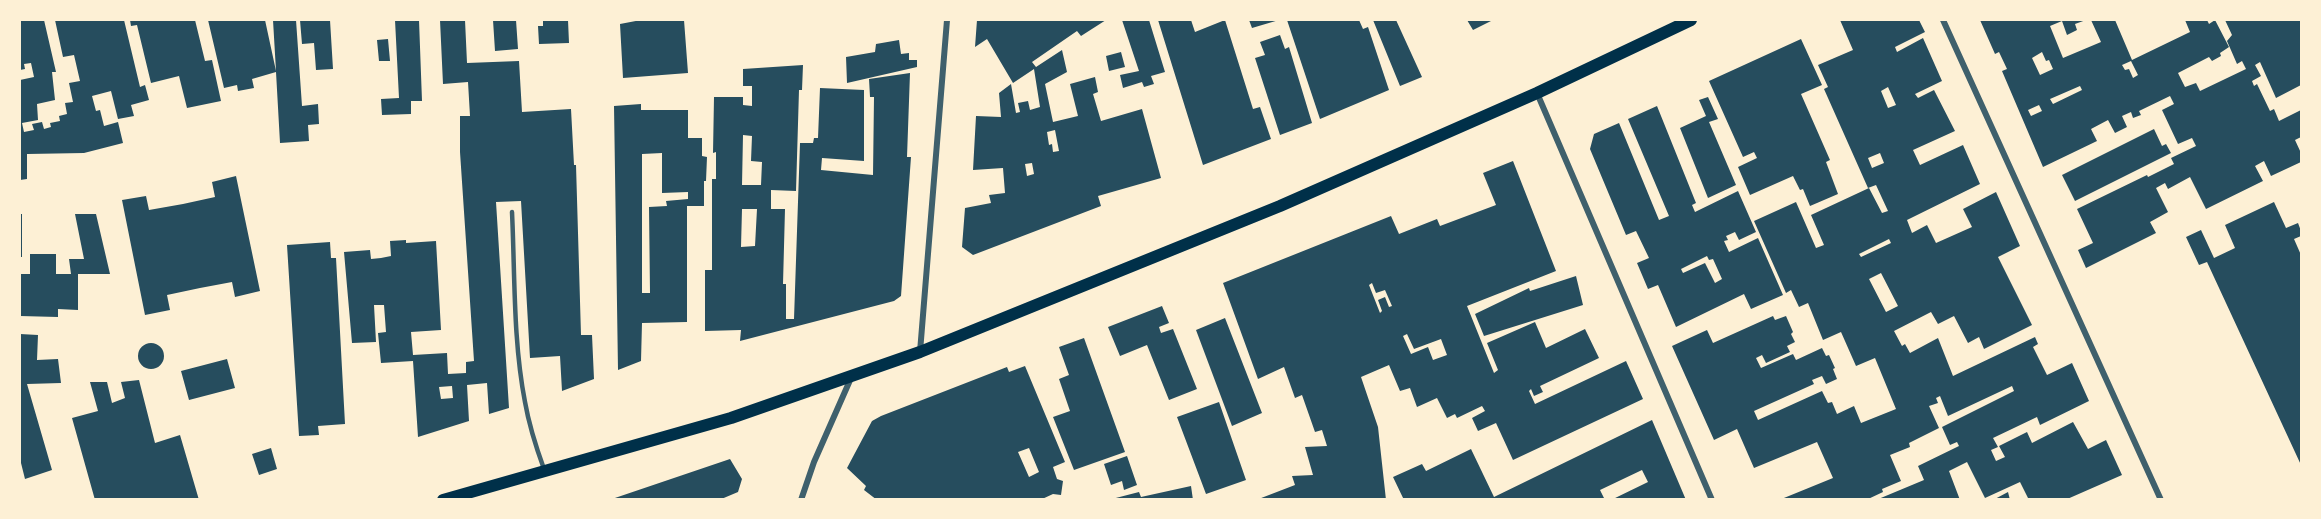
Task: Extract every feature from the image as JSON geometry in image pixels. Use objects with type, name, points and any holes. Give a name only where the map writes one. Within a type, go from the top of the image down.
[{"type":"main road","points":[[443,500],[731,418],[920,352],[1280,206],[1537,93],[1691,20]]},
{"type":"street","points":[[920,352],[947,20]]},
{"type":"street","points":[[1943,20],[2161,500]]},
{"type":"street","points":[[1537,93],[1712,500]]},
{"type":"street","points":[[801,500],[814,462],[852,376]]},
{"type":"lane","points":[[512,212],[520,365],[531,429],[544,471]]},
{"type":"building","points":[[20,20],[44,20],[56,72],[52,72],[55,100],[37,104],[38,120],[22,123],[24,132],[34,130],[32,124],[42,122],[44,129],[51,127],[50,123],[60,121],[59,116],[67,114],[65,103],[73,102],[69,83],[80,81],[74,55],[63,57],[55,20],[124,20],[140,87],[145,85],[149,100],[131,105],[134,116],[118,119],[111,91],[92,96],[96,111],[100,110],[104,126],[118,122],[123,143],[84,153],[27,154],[27,179],[20,180],[20,80],[34,77],[31,63],[24,64],[25,69],[20,70]]},
{"type":"building","points":[[130,20],[195,20],[205,61],[212,60],[221,101],[187,108],[179,76],[151,83],[137,25],[131,26]]},
{"type":"building","points":[[208,20],[265,20],[276,71],[273,20],[296,20],[302,106],[318,104],[319,124],[308,125],[309,141],[280,143],[276,72],[252,79],[254,88],[238,91],[237,85],[224,88]]},
{"type":"building","points":[[300,20],[330,20],[333,69],[316,70],[314,43],[302,44]]},
{"type":"building","points":[[395,20],[419,20],[422,101],[411,101],[411,114],[382,115],[381,99],[399,98]]},
{"type":"building","points":[[440,20],[465,20],[467,63],[519,61],[522,112],[571,109],[574,165],[576,165],[581,335],[592,335],[594,379],[562,391],[560,356],[530,358],[521,201],[496,202],[509,408],[489,414],[487,383],[467,385],[469,421],[418,437],[413,361],[381,363],[378,333],[386,332],[384,305],[374,305],[376,342],[352,343],[344,252],[370,250],[371,259],[381,258],[391,256],[390,241],[406,240],[406,243],[436,241],[441,330],[411,332],[413,355],[447,353],[448,374],[466,373],[466,362],[474,361],[460,152],[460,116],[470,116],[468,82],[443,84]],"holes":[[[452,386],[453,398],[441,399],[439,387]]]},
{"type":"building","points":[[493,20],[516,20],[518,49],[495,51]]},
{"type":"building","points":[[543,20],[568,20],[569,43],[539,44],[538,26],[543,26]]},
{"type":"building","points":[[641,20],[684,20],[688,73],[623,78],[620,24]]},
{"type":"building","points":[[977,20],[1106,20],[1081,36],[1077,31],[1032,62],[1036,67],[1062,50],[1067,72],[1045,84],[1053,122],[1078,116],[1070,84],[1095,77],[1098,92],[1093,94],[1101,121],[1142,109],[1161,178],[1098,196],[1101,206],[973,255],[962,247],[965,208],[991,203],[989,195],[1005,193],[1003,168],[973,170],[976,116],[1001,117],[999,93],[1011,84],[1016,113],[1020,112],[1018,103],[1028,101],[1030,110],[1040,107],[1034,69],[1013,83],[987,39],[975,47]],"holes":[[[1055,130],[1059,151],[1053,152],[1052,144],[1049,145],[1047,132]],[[1032,163],[1034,174],[1027,176],[1025,164]]]},
{"type":"building","points":[[1122,20],[1149,20],[1165,72],[1151,76],[1154,84],[1144,87],[1142,82],[1123,88],[1120,75],[1139,71]]},
{"type":"building","points":[[1158,20],[1191,20],[1195,32],[1225,20],[1253,109],[1260,107],[1271,139],[1203,165]]},
{"type":"building","points":[[1249,20],[1279,20],[1252,28]]},
{"type":"building","points":[[1287,20],[1359,20],[1363,29],[1368,27],[1389,90],[1320,119]]},
{"type":"building","points":[[1373,20],[1396,20],[1422,77],[1400,86]]},
{"type":"building","points":[[1467,20],[1493,20],[1473,30]]},
{"type":"building","points":[[1840,20],[1919,20],[1925,32],[1895,47],[1897,52],[1923,38],[1942,81],[1915,94],[1918,98],[1934,90],[1955,131],[1913,150],[1920,165],[1963,145],[1980,184],[1907,220],[1912,233],[1927,225],[1936,243],[1972,227],[1963,209],[1996,192],[2020,246],[1998,257],[2032,325],[1984,349],[1979,337],[1968,343],[1954,316],[1938,324],[1931,312],[1894,331],[1902,346],[1905,344],[1910,353],[1938,338],[1953,376],[2035,337],[2038,344],[2033,347],[2047,375],[2072,363],[2089,401],[2040,425],[2037,417],[1993,438],[1998,447],[1991,450],[1996,461],[2005,457],[1999,446],[2027,432],[2032,443],[2073,422],[2088,449],[2106,440],[2122,475],[2065,500],[2029,500],[2020,482],[1985,498],[1967,462],[1949,471],[1960,500],[1876,500],[1924,480],[1918,466],[1959,446],[1957,442],[1950,445],[1942,427],[2014,391],[2012,386],[1948,416],[1940,396],[1936,398],[1938,403],[1929,406],[1939,428],[1909,443],[1910,447],[1890,455],[1901,481],[1882,489],[1883,492],[1866,500],[1779,500],[1833,478],[1817,442],[1754,468],[1737,429],[1714,440],[1672,346],[1707,330],[1713,343],[1773,316],[1775,320],[1786,316],[1795,342],[1787,346],[1790,352],[1766,363],[1762,355],[1756,358],[1761,368],[1793,354],[1796,360],[1822,348],[1826,356],[1829,355],[1837,379],[1826,384],[1822,376],[1812,380],[1814,384],[1754,411],[1758,420],[1822,391],[1828,403],[1832,402],[1837,414],[1854,406],[1861,423],[1896,409],[1875,358],[1856,366],[1841,332],[1823,340],[1808,303],[1799,307],[1791,290],[1786,293],[1754,221],[1796,202],[1816,248],[1824,245],[1811,215],[1869,188],[1882,213],[1888,211],[1876,185],[1868,188],[1824,89],[1828,87],[1818,65],[1853,50]],"holes":[[[1888,87],[1896,105],[1888,108],[1881,91]],[[1880,153],[1884,163],[1872,168],[1868,158]],[[1889,239],[1891,243],[1861,257],[1859,254]],[[1881,273],[1898,306],[1886,312],[1869,279]]]},
{"type":"building","points":[[1980,20],[2086,20],[2075,24],[2077,30],[2067,35],[2062,21],[2050,26],[2063,58],[2101,42],[2091,20],[2115,20],[2132,60],[2190,32],[2185,20],[2207,20],[2209,24],[2215,20],[2229,47],[2220,53],[2221,56],[2212,61],[2209,57],[2178,73],[2185,87],[2196,83],[2200,91],[2246,69],[2242,61],[2237,64],[2227,41],[2232,35],[2225,20],[2301,20],[2301,85],[2276,98],[2260,62],[2255,65],[2261,76],[2252,81],[2254,86],[2257,84],[2270,111],[2274,109],[2279,121],[2301,110],[2301,137],[2295,140],[2301,153],[2301,162],[2271,176],[2264,161],[2255,166],[2263,181],[2206,209],[2190,177],[2168,189],[2165,183],[2156,188],[2168,212],[2150,222],[2156,233],[2086,268],[2078,250],[2093,243],[2077,209],[2174,164],[2171,158],[2196,146],[2192,138],[2178,144],[2162,110],[2174,104],[2170,96],[2139,111],[2141,115],[2133,118],[2131,112],[2122,116],[2127,127],[2115,133],[2108,120],[2091,129],[2097,141],[2043,167],[2002,71],[2007,69],[1999,52],[1995,54]],"holes":[[[2042,52],[2053,69],[2040,75],[2032,58]],[[2131,61],[2138,75],[2133,78],[2129,69],[2125,70],[2122,65]],[[2080,86],[2082,90],[2053,104],[2050,99]],[[2039,105],[2042,111],[2031,116],[2028,110]]]},
{"type":"building","points":[[1280,35],[1285,49],[1289,47],[1312,123],[1280,135],[1255,58],[1265,55],[1260,42]]},
{"type":"building","points":[[388,39],[390,61],[379,61],[377,40]]},
{"type":"building","points":[[1801,39],[1822,85],[1801,94],[1830,160],[1826,162],[1838,194],[1810,206],[1803,189],[1800,190],[1793,176],[1750,195],[1738,167],[1757,158],[1754,152],[1743,157],[1709,81]]},
{"type":"building","points":[[899,40],[901,54],[909,53],[909,60],[917,60],[917,67],[847,83],[846,57],[875,52],[876,44]]},
{"type":"building","points":[[1121,52],[1125,67],[1109,71],[1106,56]]},
{"type":"building","points":[[803,65],[802,90],[799,90],[796,191],[771,190],[771,209],[785,209],[783,284],[786,284],[786,319],[794,319],[800,143],[813,143],[814,138],[818,138],[820,88],[864,90],[864,161],[822,158],[821,170],[873,175],[874,97],[870,97],[869,79],[910,73],[907,157],[911,157],[901,296],[894,301],[740,341],[741,330],[705,331],[705,270],[712,270],[712,179],[716,179],[716,152],[713,153],[714,97],[743,97],[743,105],[752,106],[752,86],[743,86],[743,69]],"holes":[[[743,135],[752,136],[751,161],[762,162],[761,185],[742,185]],[[742,209],[757,209],[755,246],[741,247]]]},
{"type":"building","points":[[1708,97],[1718,119],[1709,122],[1736,185],[1708,198],[1680,128],[1706,116],[1699,100]]},
{"type":"building","points":[[641,104],[641,110],[688,110],[688,138],[702,138],[702,156],[707,157],[704,206],[687,206],[687,322],[642,323],[641,361],[618,370],[614,106]],"holes":[[[662,153],[662,193],[688,192],[688,199],[666,201],[667,206],[649,207],[650,293],[642,293],[642,154]]]},
{"type":"building","points":[[1657,106],[1696,203],[1692,205],[1695,212],[1738,191],[1756,232],[1739,240],[1735,232],[1726,236],[1728,240],[1724,241],[1729,252],[1758,238],[1783,295],[1751,309],[1744,294],[1676,327],[1658,285],[1648,289],[1637,263],[1649,258],[1636,231],[1626,235],[1590,149],[1594,134],[1619,123],[1659,220],[1669,216],[1628,119]],"holes":[[[1707,256],[1709,260],[1713,259],[1722,279],[1715,283],[1705,263],[1683,273],[1681,269]]]},
{"type":"building","points":[[2154,129],[2162,146],[2166,144],[2171,153],[2075,201],[2062,175]]},
{"type":"building","points":[[1513,161],[1556,271],[1467,306],[1494,373],[1498,370],[1487,343],[1535,322],[1546,348],[1585,329],[1599,358],[1540,386],[1543,392],[1534,396],[1531,389],[1529,391],[1535,404],[1626,361],[1643,399],[1513,460],[1496,423],[1478,431],[1472,418],[1485,411],[1482,406],[1457,418],[1455,414],[1447,418],[1437,398],[1417,407],[1410,388],[1400,391],[1389,365],[1361,377],[1378,427],[1386,500],[1256,500],[1295,485],[1292,476],[1313,475],[1305,447],[1327,446],[1322,430],[1315,432],[1302,395],[1295,398],[1284,367],[1258,379],[1223,283],[1391,216],[1399,234],[1437,219],[1440,226],[1496,205],[1483,173]],"holes":[[[1372,283],[1376,293],[1385,290],[1392,306],[1389,307],[1385,297],[1378,300],[1382,311],[1380,313],[1369,285]],[[1407,334],[1414,349],[1441,339],[1447,355],[1433,360],[1428,347],[1411,354],[1403,336]]]},
{"type":"building","points":[[236,176],[260,291],[235,297],[232,282],[200,288],[167,295],[170,310],[145,315],[122,200],[146,196],[149,210],[183,204],[215,197],[212,182]]},
{"type":"building","points":[[2274,202],[2286,228],[2298,223],[2301,231],[2301,236],[2294,239],[2301,255],[2301,465],[2207,262],[2199,265],[2186,237],[2201,230],[2214,258],[2235,248],[2225,225]]},
{"type":"building","points":[[20,214],[22,214],[22,257],[20,257]]},
{"type":"building","points":[[75,214],[96,214],[110,274],[78,274],[78,310],[58,309],[58,317],[20,316],[20,274],[30,274],[30,254],[56,254],[56,274],[71,274],[69,259],[84,259]]},
{"type":"building","points":[[330,242],[331,258],[336,258],[345,424],[318,426],[319,435],[299,436],[287,245]]},
{"type":"building","points":[[1576,276],[1583,305],[1484,336],[1475,314],[1529,288],[1530,291]]},
{"type":"building","points":[[1162,306],[1169,323],[1159,327],[1161,333],[1173,329],[1197,389],[1169,400],[1147,345],[1120,356],[1108,327]]},
{"type":"building","points":[[1225,318],[1262,413],[1232,426],[1196,330]]},
{"type":"building","points":[[20,334],[38,335],[37,360],[58,359],[61,383],[27,384],[52,470],[25,479],[20,459]]},
{"type":"building","points":[[1084,338],[1125,452],[1074,470],[1053,417],[1070,411],[1059,379],[1069,375],[1059,347]]},
{"type":"building","points":[[151,343],[160,347],[164,356],[160,365],[151,369],[142,365],[138,356],[142,347]]},
{"type":"building","points":[[227,359],[235,388],[189,400],[181,371]]},
{"type":"building","points":[[1025,366],[1065,462],[1053,467],[1057,479],[1063,481],[1061,495],[1053,494],[1040,500],[877,500],[864,490],[866,486],[847,468],[872,421],[1007,367],[1009,372]],"holes":[[[1029,448],[1039,472],[1029,477],[1018,452]]]},
{"type":"building","points":[[139,380],[155,443],[180,435],[199,500],[95,500],[72,418],[98,411],[90,382],[107,382],[112,403],[125,398],[121,382]]},
{"type":"building","points":[[1219,402],[1246,480],[1206,494],[1177,417]]},
{"type":"building","points":[[1652,420],[1686,500],[1611,500],[1648,482],[1642,470],[1600,490],[1605,500],[1404,500],[1393,477],[1422,464],[1426,471],[1471,449],[1494,497]]},
{"type":"building","points":[[271,448],[277,469],[259,475],[252,454]]},
{"type":"building","points":[[1127,456],[1137,485],[1124,490],[1122,481],[1111,485],[1104,464]]},
{"type":"building","points":[[730,459],[742,479],[738,492],[719,500],[609,500]]},
{"type":"building","points":[[1191,486],[1193,500],[1108,500],[1139,492],[1141,497]]},
{"type":"building","points":[[2008,492],[2010,500],[1993,500]]}]
